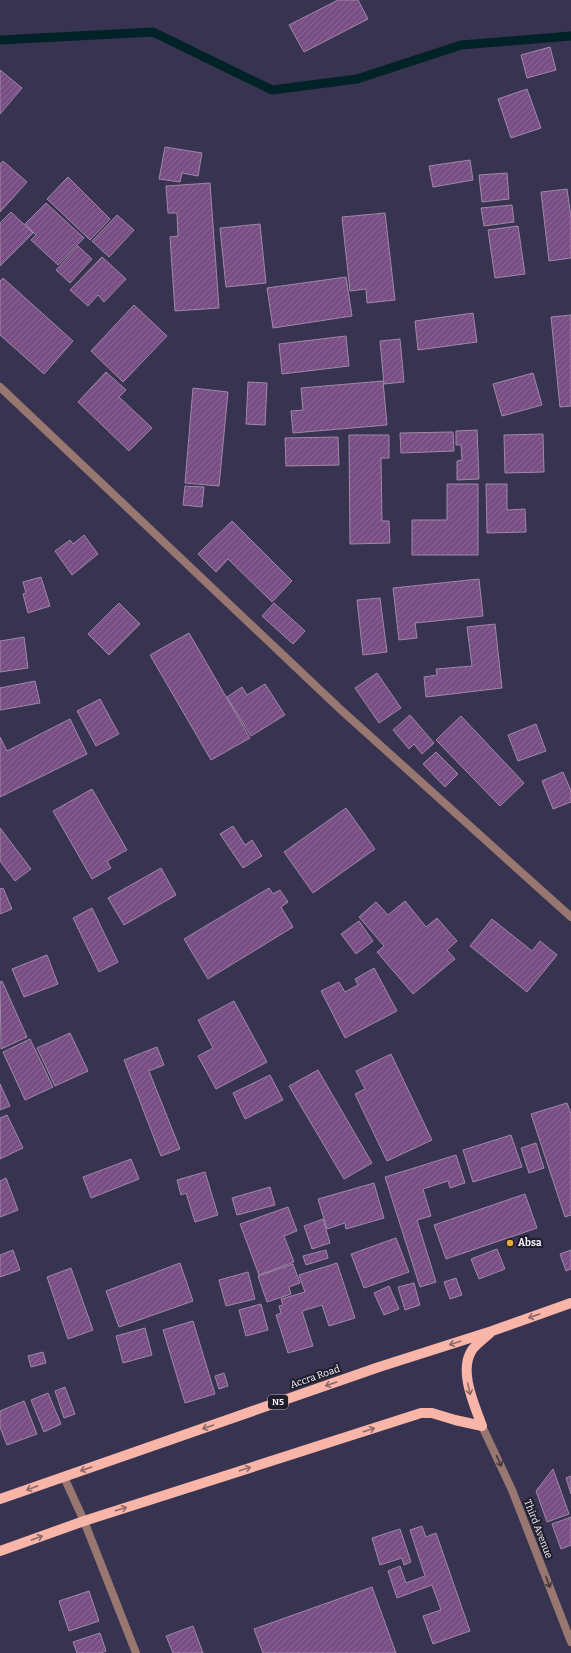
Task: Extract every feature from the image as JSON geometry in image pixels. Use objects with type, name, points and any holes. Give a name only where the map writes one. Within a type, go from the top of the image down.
[{"type":"main road","name":"Accra Road","points":[[0,1499],[379,1367],[492,1331],[571,1303]]},
{"type":"main road","name":"N5","points":[[482,1426],[468,1388],[467,1362],[472,1350],[492,1331]]},
{"type":"main road","points":[[0,1551],[84,1521],[422,1413],[432,1413],[482,1426]]},
{"type":"street","points":[[0,387],[340,709],[570,914]]},
{"type":"street","name":"Third Avenue","points":[[482,1426],[512,1490],[571,1642]]},
{"type":"street","points":[[64,1477],[84,1521],[136,1653]]},
{"type":"building","points":[[338,0],[358,0],[368,19],[304,52],[289,25]]},
{"type":"building","points":[[550,47],[556,70],[527,78],[521,55]]},
{"type":"building","points":[[0,70],[22,88],[0,114]]},
{"type":"building","points":[[527,89],[541,128],[511,138],[498,99]]},
{"type":"building","points":[[165,147],[202,153],[198,176],[182,173],[180,182],[159,179]]},
{"type":"building","points":[[470,160],[473,180],[433,187],[429,166]]},
{"type":"building","points":[[3,161],[27,182],[0,212],[0,164]]},
{"type":"building","points":[[507,173],[509,199],[482,202],[479,175]]},
{"type":"building","points":[[68,177],[110,219],[90,240],[47,199]]},
{"type":"building","points":[[210,183],[219,308],[175,311],[170,237],[178,236],[177,213],[168,213],[166,186]]},
{"type":"building","points":[[567,189],[571,217],[571,258],[549,261],[541,192]]},
{"type":"building","points":[[46,203],[84,238],[58,265],[31,240],[36,235],[25,224]]},
{"type":"building","points":[[512,205],[514,222],[484,226],[481,208]]},
{"type":"building","points":[[11,212],[33,233],[0,266],[0,223]]},
{"type":"building","points":[[385,213],[395,300],[367,303],[366,289],[350,291],[342,217]]},
{"type":"building","points":[[117,215],[134,230],[109,257],[92,241]]},
{"type":"building","points":[[260,224],[266,283],[226,287],[220,228]]},
{"type":"building","points":[[518,226],[525,274],[495,278],[488,230]]},
{"type":"building","points":[[78,246],[92,259],[70,283],[56,270]]},
{"type":"building","points":[[102,257],[126,279],[104,302],[98,295],[88,306],[70,290]]},
{"type":"building","points":[[346,277],[352,316],[273,328],[267,288]]},
{"type":"building","points":[[3,278],[73,341],[44,374],[0,335],[0,281]]},
{"type":"building","points":[[134,305],[167,336],[123,382],[91,351]]},
{"type":"building","points":[[473,313],[477,342],[418,350],[415,321]]},
{"type":"building","points":[[571,315],[571,406],[560,407],[551,317]]},
{"type":"building","points":[[346,336],[349,366],[282,374],[279,344]]},
{"type":"building","points":[[400,339],[404,382],[384,384],[380,341]]},
{"type":"building","points":[[106,372],[126,390],[119,397],[152,428],[129,451],[78,402]]},
{"type":"building","points":[[533,373],[542,405],[502,416],[493,384]]},
{"type":"building","points":[[383,381],[387,425],[293,433],[291,411],[303,410],[301,388]]},
{"type":"building","points":[[248,382],[267,383],[265,425],[246,424]]},
{"type":"building","points":[[193,388],[228,392],[219,486],[185,483]]},
{"type":"building","points":[[477,430],[479,479],[457,480],[457,461],[462,460],[461,445],[456,445],[456,431]]},
{"type":"building","points":[[453,432],[454,451],[401,453],[400,433]]},
{"type":"building","points":[[543,434],[544,472],[505,473],[504,435]]},
{"type":"building","points":[[349,435],[389,435],[389,458],[381,458],[382,521],[389,521],[390,543],[350,544]]},
{"type":"building","points":[[338,437],[339,465],[286,466],[285,438]]},
{"type":"building","points":[[447,484],[478,484],[478,555],[412,555],[412,520],[447,520]]},
{"type":"building","points":[[486,484],[507,484],[507,510],[525,509],[526,532],[487,533]]},
{"type":"building","points":[[185,486],[204,487],[202,507],[183,505]]},
{"type":"building","points":[[232,521],[292,581],[272,602],[228,559],[216,572],[198,554]]},
{"type":"building","points":[[84,535],[98,554],[72,575],[55,551],[70,540],[73,544]]},
{"type":"building","points":[[41,577],[50,606],[28,613],[23,594],[26,593],[23,582]]},
{"type":"building","points":[[479,579],[483,616],[415,623],[417,638],[399,640],[393,588]]},
{"type":"building","points":[[380,598],[387,652],[363,655],[357,600]]},
{"type":"building","points":[[119,603],[140,624],[109,655],[88,634]]},
{"type":"building","points":[[274,603],[305,631],[293,644],[262,616]]},
{"type":"building","points":[[495,624],[502,688],[426,697],[424,677],[437,675],[436,669],[472,666],[467,627]]},
{"type":"building","points":[[189,633],[250,738],[211,760],[150,655]]},
{"type":"building","points":[[24,637],[28,668],[0,672],[0,641]]},
{"type":"building","points":[[377,673],[401,708],[379,723],[355,688]]},
{"type":"building","points":[[35,681],[40,703],[0,710],[0,688]]},
{"type":"building","points":[[265,684],[285,715],[251,736],[227,697],[242,687],[247,695]]},
{"type":"building","points":[[100,699],[119,734],[96,746],[77,711]]},
{"type":"building","points":[[410,715],[434,743],[422,754],[414,744],[409,749],[393,730]]},
{"type":"building","points":[[461,716],[524,783],[500,806],[436,740]]},
{"type":"building","points":[[70,719],[87,754],[0,797],[0,737],[7,751]]},
{"type":"building","points":[[536,724],[546,751],[518,761],[508,735]]},
{"type":"building","points":[[436,752],[458,774],[445,787],[423,764]]},
{"type":"building","points":[[563,772],[571,791],[571,802],[553,809],[542,781]]},
{"type":"building","points":[[92,789],[127,850],[107,861],[111,868],[92,879],[53,811]]},
{"type":"building","points":[[346,808],[375,849],[313,893],[284,852]]},
{"type":"building","points":[[233,826],[245,845],[252,840],[262,856],[243,868],[220,834]]},
{"type":"building","points":[[0,828],[31,869],[15,881],[0,861]]},
{"type":"building","points":[[161,868],[176,895],[124,925],[108,898]]},
{"type":"building","points":[[3,888],[12,909],[0,914],[0,889]]},
{"type":"building","points":[[269,888],[273,894],[280,890],[288,902],[281,907],[293,927],[208,979],[184,939]]},
{"type":"building","points":[[405,901],[426,927],[437,918],[457,941],[447,950],[455,959],[413,994],[377,952],[384,946],[359,917],[376,902],[388,915]]},
{"type":"building","points":[[92,908],[118,962],[99,972],[73,918]]},
{"type":"building","points":[[492,919],[532,951],[540,941],[557,955],[527,992],[470,946]]},
{"type":"building","points":[[359,921],[373,941],[356,954],[341,934]]},
{"type":"building","points":[[47,955],[58,984],[24,997],[12,969]]},
{"type":"building","points":[[374,968],[397,1011],[345,1038],[321,991],[339,982],[345,992],[358,985],[355,979]]},
{"type":"building","points":[[2,981],[27,1037],[1,1049],[0,982]]},
{"type":"building","points":[[234,1001],[267,1062],[216,1089],[198,1056],[213,1048],[198,1020]]},
{"type":"building","points":[[70,1033],[88,1071],[55,1086],[37,1048]]},
{"type":"building","points":[[30,1039],[53,1087],[25,1100],[3,1052]]},
{"type":"building","points":[[157,1047],[164,1065],[149,1071],[180,1149],[161,1156],[124,1060]]},
{"type":"building","points":[[391,1054],[432,1140],[387,1161],[355,1094],[365,1089],[356,1071]]},
{"type":"building","points":[[318,1070],[372,1163],[344,1179],[289,1086]]},
{"type":"building","points":[[270,1075],[283,1100],[245,1119],[233,1093]]},
{"type":"building","points":[[0,1084],[10,1106],[0,1110]]},
{"type":"building","points":[[567,1103],[571,1114],[571,1215],[565,1217],[531,1114]]},
{"type":"building","points":[[7,1115],[23,1148],[0,1159],[0,1118]]},
{"type":"building","points":[[511,1135],[522,1167],[473,1182],[463,1150]]},
{"type":"building","points":[[536,1143],[544,1168],[529,1173],[521,1148]]},
{"type":"building","points":[[456,1155],[465,1183],[450,1188],[448,1181],[423,1189],[431,1216],[417,1220],[436,1282],[420,1287],[385,1177]]},
{"type":"building","points":[[131,1159],[139,1179],[91,1198],[83,1177]]},
{"type":"building","points":[[205,1172],[218,1215],[195,1222],[186,1193],[181,1195],[177,1180]]},
{"type":"building","points":[[6,1178],[18,1210],[0,1217],[0,1181]]},
{"type":"building","points":[[374,1183],[384,1218],[346,1229],[345,1223],[327,1229],[318,1199]]},
{"type":"building","points":[[270,1187],[275,1205],[237,1215],[232,1198]]},
{"type":"building","points":[[525,1194],[537,1228],[446,1259],[434,1225]]},
{"type":"building","points":[[288,1207],[297,1231],[284,1236],[294,1262],[259,1275],[240,1224]]},
{"type":"building","points":[[323,1219],[330,1243],[312,1249],[304,1226]]},
{"type":"building","points":[[396,1238],[409,1272],[364,1288],[351,1254]]},
{"type":"building","points":[[497,1249],[505,1269],[479,1279],[471,1259]]},
{"type":"building","points":[[13,1250],[20,1270],[0,1277],[0,1255]]},
{"type":"building","points":[[326,1250],[328,1258],[306,1265],[303,1256]]},
{"type":"building","points":[[571,1250],[571,1269],[566,1271],[560,1254]]},
{"type":"building","points":[[180,1263],[193,1301],[119,1327],[106,1291]]},
{"type":"building","points":[[337,1263],[355,1318],[329,1326],[322,1305],[302,1311],[313,1346],[288,1353],[276,1315],[281,1313],[279,1306],[283,1305],[281,1299],[305,1292],[299,1275]]},
{"type":"building","points":[[293,1264],[300,1283],[289,1287],[291,1294],[267,1302],[258,1276]]},
{"type":"building","points":[[71,1268],[93,1330],[68,1339],[47,1277]]},
{"type":"building","points":[[248,1272],[255,1299],[226,1306],[219,1280]]},
{"type":"building","points":[[456,1278],[462,1295],[450,1299],[444,1282]]},
{"type":"building","points":[[414,1283],[420,1305],[405,1310],[398,1287]]},
{"type":"building","points":[[389,1286],[399,1309],[384,1315],[374,1293]]},
{"type":"building","points":[[261,1304],[268,1330],[246,1336],[239,1310]]},
{"type":"building","points":[[193,1321],[215,1394],[185,1403],[163,1330]]},
{"type":"building","points":[[145,1328],[152,1355],[123,1363],[116,1336]]},
{"type":"building","points":[[43,1352],[46,1363],[31,1367],[28,1356]]},
{"type":"building","points":[[224,1373],[228,1386],[219,1389],[215,1376]]},
{"type":"building","points":[[65,1387],[75,1414],[64,1418],[55,1391]]},
{"type":"building","points":[[48,1393],[61,1424],[44,1432],[31,1400]]},
{"type":"building","points":[[24,1401],[37,1434],[7,1445],[0,1427],[0,1411]]},
{"type":"building","points":[[553,1469],[569,1514],[547,1522],[536,1491]]},
{"type":"building","points":[[571,1476],[571,1494],[566,1478]]},
{"type":"building","points":[[571,1517],[571,1545],[561,1549],[552,1524]]},
{"type":"building","points":[[422,1526],[426,1537],[436,1533],[470,1631],[433,1644],[423,1616],[441,1610],[432,1585],[397,1598],[388,1571],[400,1566],[406,1583],[425,1576],[410,1530]]},
{"type":"building","points":[[400,1529],[411,1562],[404,1565],[402,1558],[380,1565],[372,1538]]},
{"type":"building","points":[[372,1587],[396,1653],[263,1653],[254,1629]]},
{"type":"building","points":[[89,1591],[99,1621],[69,1631],[59,1601]]},
{"type":"building","points":[[193,1626],[203,1653],[173,1653],[166,1636]]},
{"type":"building","points":[[100,1633],[106,1651],[101,1653],[77,1653],[73,1642]]},
{"type":"waterway","points":[[0,40],[153,32],[272,90],[357,79],[461,45],[571,36]]},
{"type":"place","name":"Absa","points":[[510,1243]]}]
